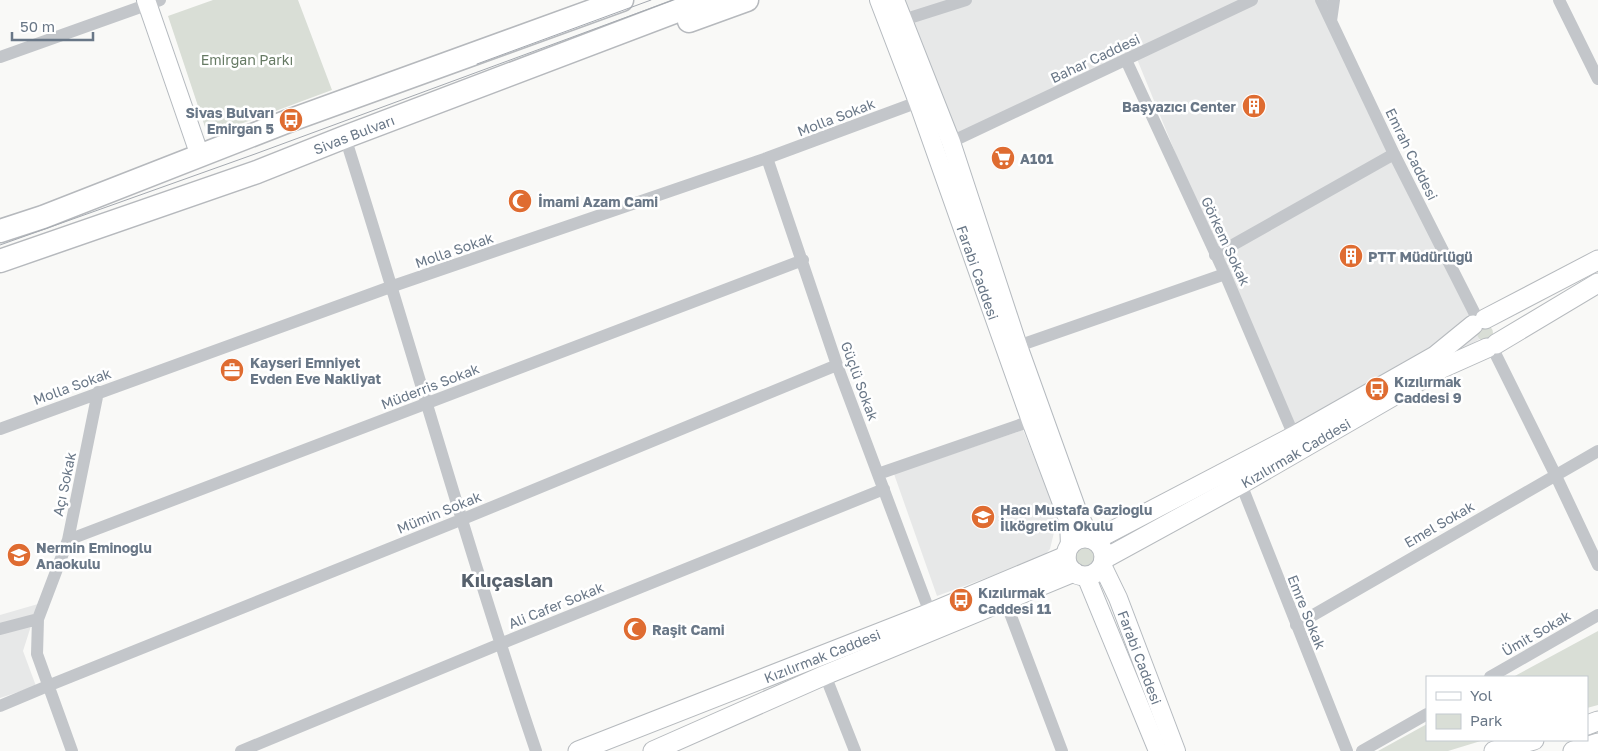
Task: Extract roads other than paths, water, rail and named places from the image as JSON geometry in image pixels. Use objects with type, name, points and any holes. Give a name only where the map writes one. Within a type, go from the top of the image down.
[{"type":"highway","points":[[384,88],[491,37],[592,0]]},
{"type":"highway","points":[[0,231],[43,217],[291,120],[384,88],[622,0]]},
{"type":"highway","name":"Sivas Bulvarı","points":[[0,261],[257,172],[706,0]]},
{"type":"highway","points":[[345,137],[456,105],[747,0]]},
{"type":"highway","points":[[0,223],[110,190]]},
{"type":"highway","points":[[0,272],[49,254],[119,220]]},
{"type":"main road","name":"Kızılırmak Caddesi","points":[[654,751],[825,675],[1005,600],[1074,562],[1079,539],[1093,539],[1294,436],[1435,356],[1479,321],[1598,260]]},
{"type":"main road","name":"Kızılırmak Caddesi","points":[[578,751],[930,613],[1074,562],[1098,571],[1103,562],[1440,369],[1491,346],[1598,283]]},
{"type":"main road","points":[[1479,321],[1492,320],[1499,328],[1499,338],[1491,346]]},
{"type":"main road","points":[[1093,539],[1102,548],[1103,562]]},
{"type":"main road","points":[[1494,751],[1530,741]]},
{"type":"main road","points":[[1574,751],[1598,743]]},
{"type":"street","name":"Farabi Caddesi","points":[[879,0],[918,102],[1031,421],[1069,522],[1074,562],[1158,751]]},
{"type":"street","name":"Farabi Caddesi","points":[[895,0],[951,142],[1018,346],[1078,513],[1093,539]]},
{"type":"street","points":[[903,20],[966,0]]},
{"type":"street","name":"Bahar Caddesi","points":[[951,142],[1252,0]]},
{"type":"street","name":"Emrah Caddesi","points":[[1320,0],[1394,154],[1479,321]]},
{"type":"street","points":[[1331,21],[1334,0]]},
{"type":"street","points":[[1559,0],[1598,79]]},
{"type":"street","points":[[0,57],[151,1],[200,156]]},
{"type":"street","name":"Görkem Sokak","points":[[1126,60],[1225,274],[1294,436]]},
{"type":"street","name":"Molla Sokak","points":[[0,429],[393,286],[767,158],[918,102]]},
{"type":"street","points":[[345,137],[393,286],[426,403],[500,644],[536,751]]},
{"type":"street","points":[[1215,255],[1394,154]]},
{"type":"street","name":"Güçlü Sokak","points":[[767,158],[837,365],[930,613]]},
{"type":"street","name":"Müderris Sokak","points":[[68,540],[803,260]]},
{"type":"street","points":[[1018,346],[1225,274]]},
{"type":"street","points":[[1491,346],[1556,474],[1598,565]]},
{"type":"street","name":"Mümin Sokak","points":[[0,706],[50,684],[463,519],[837,365]]},
{"type":"street","name":"Açı Sokak","points":[[72,751],[50,684],[37,654],[38,619],[68,540],[98,392]]},
{"type":"street","points":[[878,474],[1031,421]]},
{"type":"street","name":"Emel Sokak","points":[[1296,625],[1598,451]]},
{"type":"street","name":"Emre Sokak","points":[[1241,484],[1348,751]]},
{"type":"street","name":"Ali Cafer Sokak","points":[[241,751],[884,489]]},
{"type":"street","name":"Farabi Caddesi","points":[[1103,562],[1176,751]]},
{"type":"street","points":[[1005,600],[1062,751]]},
{"type":"street","name":"Ümit Sokak","points":[[1492,676],[1598,615]]},
{"type":"street","points":[[0,629],[38,619]]},
{"type":"street","points":[[825,675],[855,751]]},
{"type":"street","points":[[1362,751],[1426,715]]},
{"type":"tram line","points":[[477,64],[651,0]]},
{"type":"tram line","points":[[0,245],[255,154],[673,0]]},
{"type":"place","name":"Başyazıcı Center","points":[[1254,106]]},
{"type":"place","name":"Sivas Bulvarı Emirgan 5","points":[[291,120]]},
{"type":"place","name":"A101","points":[[1003,158]]},
{"type":"place","name":"İmami Azam Cami","points":[[520,201]]},
{"type":"place","name":"PTT Müdürlüğü","points":[[1351,256]]},
{"type":"place","name":"Kayseri Emniyet Evden Eve Nakliyat","points":[[232,370]]},
{"type":"place","name":"Kızılırmak Caddesi 9","points":[[1377,389]]},
{"type":"place","name":"Hacı Mustafa Gazioğlu İlköğretim Okulu","points":[[983,517]]},
{"type":"place","name":"Nermin Eminoğlu Anaokulu","points":[[19,555]]},
{"type":"place","name":"Kızılırmak Caddesi 11","points":[[961,600]]},
{"type":"place","name":"Raşit Cami","points":[[635,629]]},
{"type":"district","name":"Kılıçaslan","points":[[507,579]]},
{"type":"park label","name":"Emirgan Parkı","points":[[247,59]]}]
